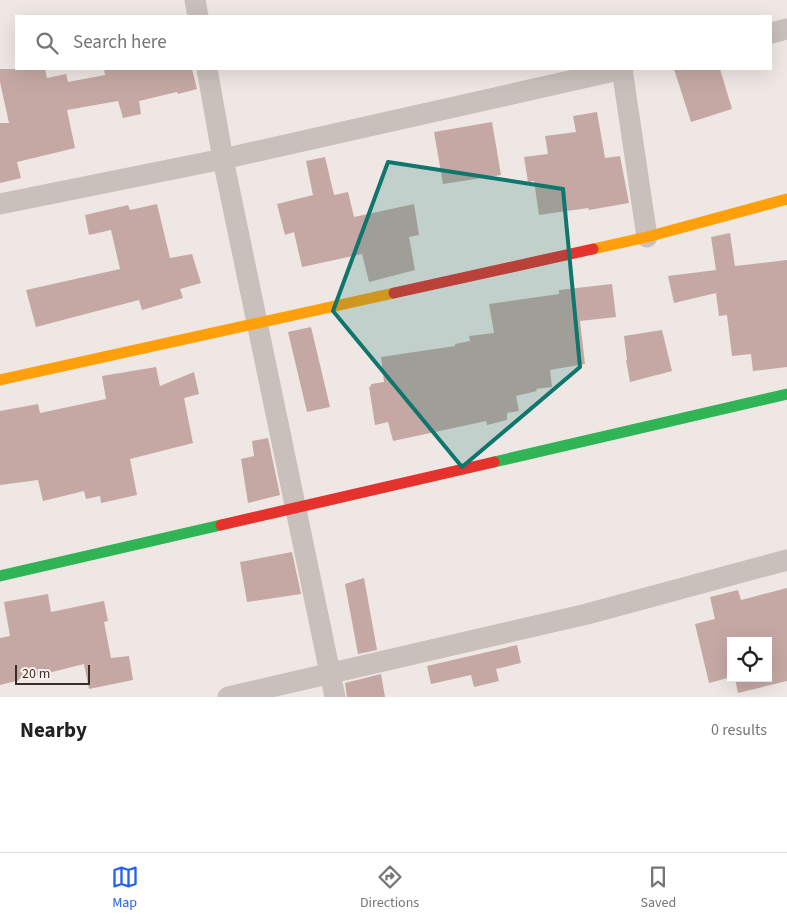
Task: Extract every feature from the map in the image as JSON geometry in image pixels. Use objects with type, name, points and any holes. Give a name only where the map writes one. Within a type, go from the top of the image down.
[{"type":"street","points":[[195,0],[198,15]]},
{"type":"street","points":[[772,33],[787,30]]},
{"type":"street","points":[[208,70],[223,159],[335,697]]},
{"type":"street","points":[[0,204],[223,159],[618,70]]},
{"type":"street","points":[[622,70],[647,237]]},
{"type":"street","points":[[0,380],[647,237],[787,200]]},
{"type":"street","points":[[0,576],[787,394]]},
{"type":"street","points":[[228,697],[587,614],[787,560]]},
{"type":"highlighted area","points":[[388,162],[563,189],[580,367],[462,467],[333,311]]},
{"type":"building","points":[[0,69],[45,70],[47,78],[66,74],[68,82],[105,75],[104,70],[192,70],[197,89],[139,101],[141,114],[123,118],[118,101],[67,110],[75,148],[17,162],[21,178],[0,183],[0,123],[9,123],[0,82]]},
{"type":"building","points":[[674,70],[720,70],[732,109],[691,122]]},
{"type":"building","points":[[597,112],[605,158],[620,156],[629,203],[589,210],[588,208],[539,215],[534,181],[528,182],[524,157],[548,154],[545,136],[576,132],[573,116]]},
{"type":"building","points":[[492,122],[501,175],[443,184],[434,132]]},
{"type":"building","points":[[325,157],[334,195],[348,192],[354,217],[414,204],[419,235],[409,237],[415,270],[369,282],[362,254],[302,267],[294,232],[285,235],[277,204],[313,195],[306,161]]},
{"type":"building","points":[[157,204],[170,258],[192,254],[201,283],[180,289],[183,298],[142,310],[139,300],[36,327],[26,290],[120,269],[111,230],[89,235],[85,215],[128,205],[130,210]]},
{"type":"building","points":[[730,233],[735,266],[787,260],[787,367],[753,371],[751,354],[732,356],[727,315],[719,316],[716,293],[674,303],[668,276],[716,270],[711,237]]},
{"type":"building","points":[[612,284],[616,317],[580,321],[585,364],[550,370],[552,387],[536,389],[537,391],[516,396],[519,411],[507,413],[507,420],[487,425],[486,421],[393,441],[388,422],[375,425],[369,387],[371,384],[384,382],[381,357],[455,346],[455,344],[470,341],[469,336],[494,333],[489,304],[559,294],[559,290]]},
{"type":"building","points":[[311,327],[330,407],[307,412],[288,332]]},
{"type":"building","points":[[662,330],[672,371],[630,382],[624,336]]},
{"type":"building","points":[[156,367],[160,386],[194,372],[199,394],[184,398],[193,443],[130,459],[137,495],[101,503],[100,496],[86,499],[84,491],[43,501],[38,480],[0,485],[0,411],[38,404],[40,413],[106,399],[102,376]]},
{"type":"building","points":[[268,438],[280,495],[248,503],[241,459],[254,456],[252,441]]},
{"type":"building","points":[[292,552],[301,594],[247,602],[240,562]]},
{"type":"building","points":[[364,578],[377,650],[358,654],[345,584]]},
{"type":"building","points":[[787,588],[787,681],[738,693],[736,682],[772,682],[772,637],[727,637],[727,678],[709,683],[695,624],[715,619],[710,597],[738,590],[741,600]]},
{"type":"building","points":[[48,594],[51,612],[104,601],[108,621],[104,622],[111,658],[129,656],[133,680],[89,689],[84,664],[0,685],[0,638],[10,636],[4,602]]},
{"type":"building","points":[[517,645],[521,663],[496,669],[499,681],[474,687],[471,675],[431,684],[427,666]]},
{"type":"building","points":[[381,674],[385,697],[347,697],[345,683]]},
{"type":"traffic: fast","points":[[494,462],[787,394]]},
{"type":"traffic: fast","points":[[0,576],[221,525]]},
{"type":"traffic: slow","points":[[593,249],[647,237],[787,199]]},
{"type":"traffic: slow","points":[[0,380],[394,293]]},
{"type":"traffic: jam","points":[[394,293],[593,249]]},
{"type":"traffic: jam","points":[[221,525],[494,462]]}]
